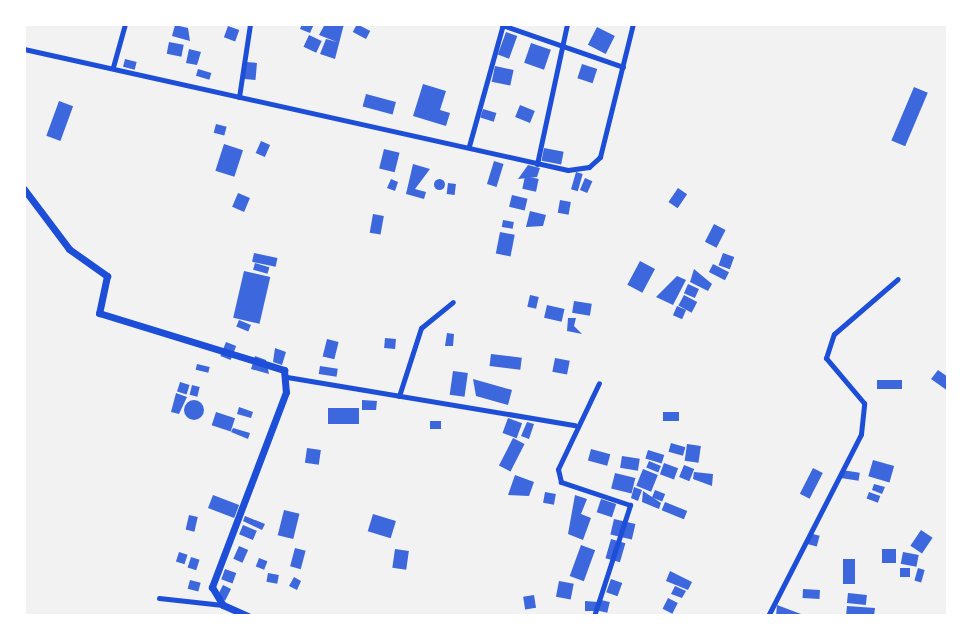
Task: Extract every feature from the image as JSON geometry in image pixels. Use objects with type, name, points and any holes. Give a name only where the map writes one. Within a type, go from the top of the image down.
[{"type":"street","points":[[113,67],[125,24]]},
{"type":"street","points":[[239,97],[250,24]]},
{"type":"street","points":[[537,164],[566,24]]},
{"type":"street","points":[[24,50],[113,67],[568,170],[589,167],[600,157],[633,24]]},
{"type":"street","points":[[469,146],[503,25],[623,67]]},
{"type":"street","points":[[24,189],[69,249],[107,276],[99,313],[276,365],[287,377],[575,425]]},
{"type":"street","points":[[768,615],[861,434],[864,403],[827,358],[834,334],[898,279]]},
{"type":"street","points":[[399,396],[421,328],[453,302]]},
{"type":"street","points":[[223,605],[212,587],[287,377]]},
{"type":"street","points":[[594,615],[629,505],[561,482],[558,469],[575,425],[599,383]]},
{"type":"street","points":[[159,597],[223,605],[248,615]]},
{"type":"building","points":[[302,24],[314,24],[310,33],[300,29]]},
{"type":"building","points":[[325,24],[344,24],[335,59],[320,54],[326,39],[337,42],[319,35]]},
{"type":"building","points":[[357,24],[370,31],[366,39],[353,32]]},
{"type":"building","points":[[175,25],[188,28],[190,41],[172,36]]},
{"type":"building","points":[[228,26],[239,30],[235,41],[224,37]]},
{"type":"building","points":[[597,27],[615,36],[606,54],[588,45]]},
{"type":"building","points":[[506,32],[517,36],[509,59],[498,55]]},
{"type":"building","points":[[309,35],[322,41],[316,53],[304,47]]},
{"type":"building","points":[[169,42],[184,45],[181,57],[167,54]]},
{"type":"building","points":[[531,43],[551,50],[544,70],[524,63]]},
{"type":"building","points":[[189,49],[201,52],[197,65],[186,63]]},
{"type":"building","points":[[125,59],[137,62],[135,70],[123,67]]},
{"type":"building","points":[[246,62],[257,63],[255,80],[245,79]]},
{"type":"building","points":[[582,64],[597,69],[593,83],[577,78]]},
{"type":"building","points":[[495,66],[514,70],[510,86],[492,82]]},
{"type":"building","points":[[198,69],[211,73],[209,80],[196,76]]},
{"type":"building","points":[[423,84],[446,91],[440,110],[450,113],[446,126],[413,116]]},
{"type":"building","points":[[914,87],[928,93],[905,146],[891,140]]},
{"type":"building","points":[[366,94],[396,102],[393,115],[363,107]]},
{"type":"building","points":[[59,101],[73,106],[60,141],[46,136]]},
{"type":"building","points":[[520,105],[535,111],[530,123],[515,117]]},
{"type":"building","points":[[483,109],[496,113],[494,122],[480,118]]},
{"type":"building","points":[[216,124],[227,127],[224,136],[214,133]]},
{"type":"building","points":[[261,141],[270,145],[265,157],[256,153]]},
{"type":"building","points":[[224,144],[243,150],[234,177],[215,171]]},
{"type":"building","points":[[544,148],[564,152],[561,165],[542,161]]},
{"type":"building","points":[[384,149],[400,153],[395,172],[379,168]]},
{"type":"building","points":[[494,161],[504,164],[497,187],[487,184]]},
{"type":"building","points":[[413,164],[430,169],[415,189],[426,192],[424,199],[406,194]]},
{"type":"building","points":[[528,165],[540,168],[537,177],[518,179]]},
{"type":"building","points":[[576,172],[583,174],[578,191],[571,189]]},
{"type":"building","points":[[525,176],[539,179],[536,192],[522,189]]},
{"type":"building","points":[[585,178],[592,181],[587,193],[580,190]]},
{"type":"building","points":[[391,179],[398,182],[395,191],[387,188]]},
{"type":"building","points":[[439,179],[443,180],[443,188],[439,189],[435,188],[434,184],[435,180]]},
{"type":"building","points":[[448,183],[456,184],[455,195],[447,194]]},
{"type":"building","points":[[678,188],[687,194],[678,208],[668,202]]},
{"type":"building","points":[[238,193],[250,198],[244,212],[232,207]]},
{"type":"building","points":[[512,195],[528,199],[525,211],[509,207]]},
{"type":"building","points":[[560,200],[571,202],[569,215],[558,213]]},
{"type":"building","points":[[530,211],[546,215],[543,226],[526,227]]},
{"type":"building","points":[[373,214],[384,216],[381,235],[370,233]]},
{"type":"building","points":[[503,220],[514,222],[513,229],[502,227]]},
{"type":"building","points":[[714,224],[726,230],[717,248],[705,242]]},
{"type":"building","points":[[500,232],[515,235],[511,256],[496,254]]},
{"type":"building","points":[[254,253],[277,258],[276,267],[252,262]]},
{"type":"building","points":[[723,253],[734,257],[730,269],[719,265]]},
{"type":"building","points":[[640,261],[655,269],[642,293],[627,285]]},
{"type":"building","points":[[255,263],[269,267],[267,274],[253,270]]},
{"type":"building","points":[[713,264],[729,272],[725,280],[709,272]]},
{"type":"building","points":[[694,269],[712,284],[708,291],[690,282]]},
{"type":"building","points":[[244,271],[270,277],[260,324],[233,318]]},
{"type":"building","points":[[677,276],[686,280],[673,305],[656,297]]},
{"type":"building","points":[[688,284],[699,289],[695,298],[684,293]]},
{"type":"building","points":[[530,295],[539,297],[536,309],[527,307]]},
{"type":"building","points":[[684,295],[697,302],[692,313],[678,306]]},
{"type":"building","points":[[574,301],[592,304],[590,316],[572,313]]},
{"type":"building","points":[[547,305],[565,309],[562,322],[544,318]]},
{"type":"building","points":[[677,306],[686,310],[682,319],[673,315]]},
{"type":"building","points":[[568,318],[576,318],[574,326],[582,334],[567,331]]},
{"type":"building","points":[[239,320],[251,325],[248,332],[236,326]]},
{"type":"building","points":[[447,333],[454,334],[453,346],[445,346]]},
{"type":"building","points":[[385,338],[396,339],[395,349],[384,348]]},
{"type":"building","points":[[327,339],[339,342],[334,359],[323,356]]},
{"type":"building","points":[[226,342],[236,346],[231,360],[220,356]]},
{"type":"building","points":[[275,348],[286,352],[282,365],[273,362]]},
{"type":"building","points":[[491,354],[522,358],[520,370],[490,366]]},
{"type":"building","points":[[255,356],[266,360],[269,374],[251,369]]},
{"type":"building","points":[[555,358],[570,361],[567,375],[552,372]]},
{"type":"building","points":[[197,364],[210,367],[208,373],[196,370]]},
{"type":"building","points":[[320,366],[338,369],[337,377],[319,374]]},
{"type":"building","points":[[938,370],[948,377],[948,391],[931,379]]},
{"type":"building","points":[[453,371],[468,373],[465,397],[450,395]]},
{"type":"building","points":[[473,379],[512,390],[508,405],[476,396]]},
{"type":"building","points":[[877,380],[902,380],[902,389],[877,389]]},
{"type":"building","points":[[180,382],[190,385],[187,394],[177,392]]},
{"type":"building","points":[[192,385],[200,387],[197,397],[190,395]]},
{"type":"building","points":[[176,393],[187,397],[179,414],[171,412]]},
{"type":"building","points":[[194,400],[201,403],[204,410],[201,417],[194,420],[187,417],[184,410],[187,403]]},
{"type":"building","points":[[362,400],[377,401],[376,410],[362,410]]},
{"type":"building","points":[[239,407],[253,412],[251,418],[237,414]]},
{"type":"building","points":[[328,408],[359,408],[359,424],[328,424]]},
{"type":"building","points":[[216,412],[235,418],[231,431],[212,425]]},
{"type":"building","points":[[663,412],[679,412],[679,421],[663,421]]},
{"type":"building","points":[[508,418],[522,423],[517,438],[503,433]]},
{"type":"building","points":[[430,421],[441,421],[441,429],[430,429]]},
{"type":"building","points":[[527,422],[534,424],[529,439],[521,436]]},
{"type":"building","points":[[233,428],[250,433],[248,439],[231,432]]},
{"type":"building","points":[[513,438],[525,444],[511,472],[499,466]]},
{"type":"building","points":[[671,443],[685,447],[683,456],[669,452]]},
{"type":"building","points":[[687,444],[701,446],[698,463],[685,461]]},
{"type":"building","points":[[307,448],[321,450],[319,465],[305,463]]},
{"type":"building","points":[[591,449],[610,454],[607,466],[588,461]]},
{"type":"building","points":[[648,450],[664,455],[662,464],[645,459]]},
{"type":"building","points":[[622,456],[640,459],[638,471],[620,468]]},
{"type":"building","points":[[873,460],[894,466],[889,482],[868,476]]},
{"type":"building","points":[[649,461],[661,466],[658,473],[646,467]]},
{"type":"building","points":[[664,463],[678,468],[674,479],[660,474]]},
{"type":"building","points":[[684,465],[694,469],[689,481],[679,477]]},
{"type":"building","points":[[813,468],[823,473],[810,499],[800,494]]},
{"type":"building","points":[[643,469],[658,475],[651,492],[636,486]]},
{"type":"building","points":[[842,470],[860,473],[859,481],[841,478]]},
{"type":"building","points":[[694,472],[713,474],[712,486],[693,479]]},
{"type":"building","points":[[615,473],[635,478],[632,494],[611,489]]},
{"type":"building","points":[[515,475],[534,482],[529,496],[508,495]]},
{"type":"building","points":[[874,484],[885,487],[882,494],[872,490]]},
{"type":"building","points":[[634,487],[642,490],[638,501],[631,498]]},
{"type":"building","points":[[655,490],[665,494],[662,502],[652,497]]},
{"type":"building","points":[[643,491],[661,503],[659,509],[642,502]]},
{"type":"building","points":[[545,492],[556,494],[554,505],[543,503]]},
{"type":"building","points":[[869,492],[880,496],[878,503],[867,499]]},
{"type":"building","points":[[213,495],[239,505],[234,518],[208,508]]},
{"type":"building","points":[[575,495],[587,499],[581,514],[591,518],[583,540],[568,534]]},
{"type":"building","points":[[601,499],[616,504],[612,517],[597,512]]},
{"type":"building","points":[[665,502],[687,511],[684,519],[662,510]]},
{"type":"building","points":[[284,510],[300,514],[293,539],[278,535]]},
{"type":"building","points":[[373,514],[396,521],[391,538],[368,531]]},
{"type":"building","points":[[189,515],[198,517],[194,532],[186,530]]},
{"type":"building","points":[[245,516],[265,524],[262,530],[243,521]]},
{"type":"building","points":[[614,519],[635,524],[632,540],[610,535]]},
{"type":"building","points":[[243,525],[257,531],[253,540],[239,534]]},
{"type":"building","points":[[921,530],[933,538],[922,554],[910,546]]},
{"type":"building","points":[[809,533],[820,536],[817,546],[806,544]]},
{"type":"building","points":[[611,539],[625,543],[620,562],[605,558]]},
{"type":"building","points":[[581,545],[595,550],[584,581],[570,576]]},
{"type":"building","points":[[239,546],[248,550],[242,563],[233,559]]},
{"type":"building","points":[[295,548],[306,551],[301,569],[290,566]]},
{"type":"building","points":[[395,549],[409,551],[406,570],[392,568]]},
{"type":"building","points":[[882,549],[896,549],[896,563],[882,563]]},
{"type":"building","points":[[179,552],[188,555],[184,564],[176,562]]},
{"type":"building","points":[[903,552],[919,555],[916,567],[901,564]]},
{"type":"building","points":[[191,557],[200,560],[196,570],[188,567]]},
{"type":"building","points":[[259,558],[267,561],[264,570],[256,566]]},
{"type":"building","points":[[843,559],[855,559],[855,584],[843,584]]},
{"type":"building","points":[[900,568],[910,568],[910,577],[900,577]]},
{"type":"building","points":[[918,568],[925,570],[921,582],[914,580]]},
{"type":"building","points":[[225,569],[236,573],[233,583],[221,579]]},
{"type":"building","points":[[670,571],[692,582],[688,590],[666,581]]},
{"type":"building","points":[[268,573],[279,575],[277,584],[266,582]]},
{"type":"building","points":[[294,577],[301,581],[297,590],[289,586]]},
{"type":"building","points":[[611,579],[622,583],[617,596],[606,592]]},
{"type":"building","points":[[190,580],[201,583],[198,592],[188,589]]},
{"type":"building","points":[[559,581],[574,584],[571,600],[556,597]]},
{"type":"building","points":[[223,585],[231,589],[225,601],[217,597]]},
{"type":"building","points":[[675,586],[686,591],[682,598],[671,594]]},
{"type":"building","points":[[803,589],[820,590],[820,599],[803,598]]},
{"type":"building","points":[[848,593],[867,595],[866,605],[847,603]]},
{"type":"building","points":[[534,595],[536,608],[525,610],[523,597]]},
{"type":"building","points":[[668,598],[678,603],[672,614],[663,609]]},
{"type":"building","points":[[601,600],[610,602],[607,613],[599,611]]},
{"type":"building","points":[[585,601],[598,602],[597,611],[585,611]]},
{"type":"building","points":[[777,605],[801,614],[810,616],[776,616]]},
{"type":"building","points":[[847,606],[875,608],[874,616],[846,616]]}]
